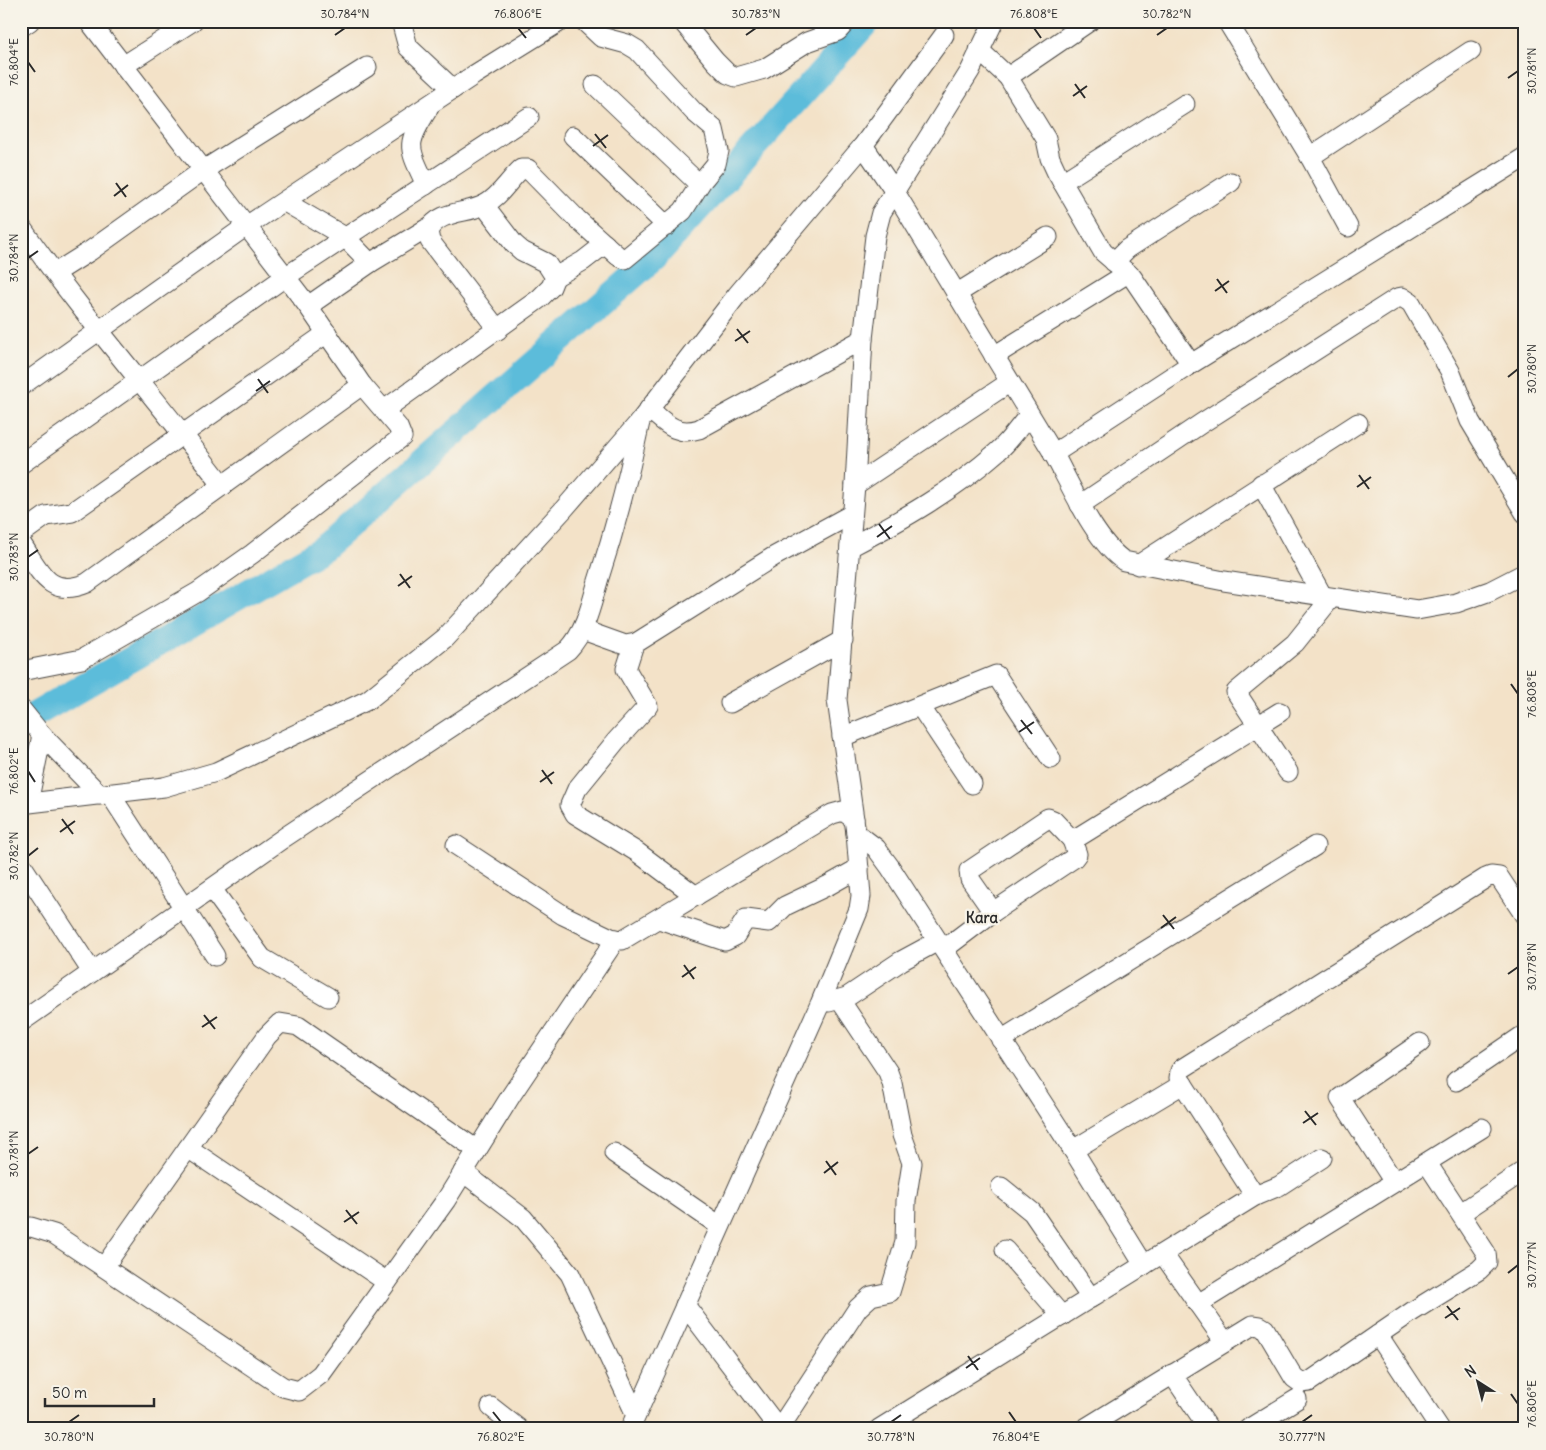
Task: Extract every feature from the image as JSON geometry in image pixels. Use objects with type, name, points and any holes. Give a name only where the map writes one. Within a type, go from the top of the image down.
[{"type":"street","points":[[21,27],[30,21]]},
{"type":"street","points":[[21,671],[82,659],[198,592],[252,554],[400,440],[400,431],[362,385],[308,306],[245,227],[89,21]]},
{"type":"street","points":[[123,66],[193,21]]},
{"type":"street","points":[[401,21],[408,47],[453,89]]},
{"type":"street","points":[[21,386],[100,332],[245,227],[453,89],[561,21]]},
{"type":"street","points":[[308,306],[448,215],[484,205],[499,194],[521,170],[528,169],[620,258],[625,259],[684,210],[699,184],[718,158],[718,140],[714,129],[689,106],[637,50],[627,44],[602,37],[584,21]]},
{"type":"street","points":[[682,21],[728,74],[736,76],[764,69],[807,42],[838,31],[847,21]]},
{"type":"street","points":[[633,1422],[820,1004],[859,909],[859,868],[855,826],[837,705],[855,485],[863,340],[876,226],[881,213],[970,71],[994,21]]},
{"type":"street","points":[[1008,76],[1090,21]]},
{"type":"street","points":[[1227,21],[1310,157],[1348,227]]},
{"type":"street","points":[[42,735],[25,804],[164,787],[216,772],[368,700],[445,638],[563,510],[644,415],[737,295],[862,147],[944,35]]},
{"type":"street","points":[[979,50],[1008,76],[1046,139],[1050,158],[1100,248],[1121,267],[1191,364]]},
{"type":"street","points":[[1310,157],[1471,51]]},
{"type":"street","points":[[55,272],[90,251],[202,170],[367,67]]},
{"type":"street","points":[[595,85],[699,184]]},
{"type":"street","points":[[426,185],[412,153],[410,143],[431,104]]},
{"type":"street","points":[[1062,182],[1184,104]]},
{"type":"street","points":[[21,464],[285,277],[529,117]]},
{"type":"street","points":[[574,136],[666,226]]},
{"type":"street","points":[[862,147],[867,151],[895,192],[1030,414],[1080,506],[1112,551],[1124,561],[1327,598],[1417,610],[1432,609],[1490,591],[1525,573]]},
{"type":"street","points":[[1053,454],[1191,364],[1525,156]]},
{"type":"street","points":[[994,356],[1121,267],[1127,249],[1231,182]]},
{"type":"street","points":[[284,202],[345,237],[370,264]]},
{"type":"street","points":[[484,205],[514,244],[522,251],[546,263],[555,276]]},
{"type":"street","points":[[431,226],[428,234],[430,240],[498,330]]},
{"type":"street","points":[[21,227],[100,332],[141,380],[223,486]]},
{"type":"street","points":[[956,294],[1048,237]]},
{"type":"street","points":[[384,410],[498,330],[539,299],[551,287],[555,276],[583,261],[605,244]]},
{"type":"street","points":[[1080,506],[1202,423],[1397,298],[1402,297],[1410,303],[1446,364],[1470,421],[1525,513]]},
{"type":"street","points":[[21,534],[46,516],[72,512],[327,333]]},
{"type":"street","points":[[644,415],[681,432],[699,429],[863,340]]},
{"type":"street","points":[[855,485],[1010,382]]},
{"type":"street","points":[[21,544],[42,573],[53,584],[62,588],[73,589],[87,583],[108,570],[362,385]]},
{"type":"street","points":[[850,547],[899,522],[962,480],[998,452],[1030,414]]},
{"type":"street","points":[[21,1022],[184,910],[285,837],[561,656],[574,643],[583,630],[612,536],[644,415]]},
{"type":"street","points":[[1138,564],[1260,484],[1358,423]]},
{"type":"street","points":[[1260,484],[1327,598]]},
{"type":"street","points":[[583,630],[625,645],[634,644],[765,562],[852,514]]},
{"type":"street","points":[[1288,772],[1236,695],[1237,691],[1295,643],[1327,598]]},
{"type":"street","points":[[730,703],[843,640]]},
{"type":"street","points":[[634,644],[626,670],[648,706],[616,741],[577,789],[570,805],[575,814],[637,852],[696,896]]},
{"type":"street","points":[[842,737],[996,675],[1051,759]]},
{"type":"street","points":[[920,706],[972,784]]},
{"type":"street","points":[[21,709],[42,735],[105,795],[215,956]]},
{"type":"street","points":[[1074,841],[1280,712]]},
{"type":"street","points":[[456,845],[563,915],[616,939],[627,938],[832,814],[843,812],[880,852],[1073,1150],[1144,1266]]},
{"type":"street","points":[[820,1004],[840,1000],[901,961],[941,945],[992,912],[1076,856],[1074,841],[1053,820],[1048,818],[969,871],[970,879],[992,912]]},
{"type":"street","points":[[1002,1040],[1315,846]]},
{"type":"street","points":[[21,864],[92,972]]},
{"type":"street","points":[[659,919],[725,941],[735,936],[746,919],[769,922],[782,908],[859,868]]},
{"type":"street","points":[[1255,1196],[1183,1084],[1179,1074],[1183,1068],[1486,878],[1492,876],[1499,877],[1525,916]]},
{"type":"street","points":[[212,889],[262,958],[328,997]]},
{"type":"street","points":[[21,1228],[30,1227],[54,1234],[282,1388],[294,1392],[305,1388],[321,1374],[387,1282],[463,1172],[616,939]]},
{"type":"street","points":[[685,1305],[779,1429],[858,1308],[871,1296],[890,1292],[905,1242],[906,1204],[912,1163],[902,1135],[892,1083],[840,1000]]},
{"type":"street","points":[[104,1267],[267,1036],[280,1023],[298,1026],[477,1150]]},
{"type":"street","points":[[1456,1081],[1525,1034]]},
{"type":"street","points":[[1394,1182],[1340,1097],[1420,1043]]},
{"type":"street","points":[[1073,1150],[1183,1084]]},
{"type":"street","points":[[1198,1304],[1482,1128]]},
{"type":"street","points":[[188,1148],[387,1282]]},
{"type":"street","points":[[614,1153],[720,1226]]},
{"type":"street","points":[[879,1429],[1255,1196],[1279,1186],[1322,1158]]},
{"type":"street","points":[[1084,1429],[1253,1325],[1265,1329],[1294,1378],[1301,1383],[1309,1382],[1479,1270],[1487,1262],[1486,1253],[1427,1163]]},
{"type":"street","points":[[1461,1213],[1525,1170]]},
{"type":"street","points":[[463,1172],[523,1218],[570,1274],[633,1422]]},
{"type":"street","points":[[1001,1187],[1032,1212],[1091,1298]]},
{"type":"street","points":[[1005,1250],[1062,1316]]},
{"type":"street","points":[[1163,1254],[1225,1342]]},
{"type":"street","points":[[1378,1335],[1440,1429]]},
{"type":"street","points":[[1172,1374],[1209,1429]]},
{"type":"street","points":[[1248,1429],[1297,1399]]},
{"type":"street","points":[[490,1407],[519,1429]]},
{"type":"waterway","points":[[21,719],[27,719],[324,548],[654,258],[868,21]]},
{"type":"district","name":"Kara","points":[[982,918]]}]
